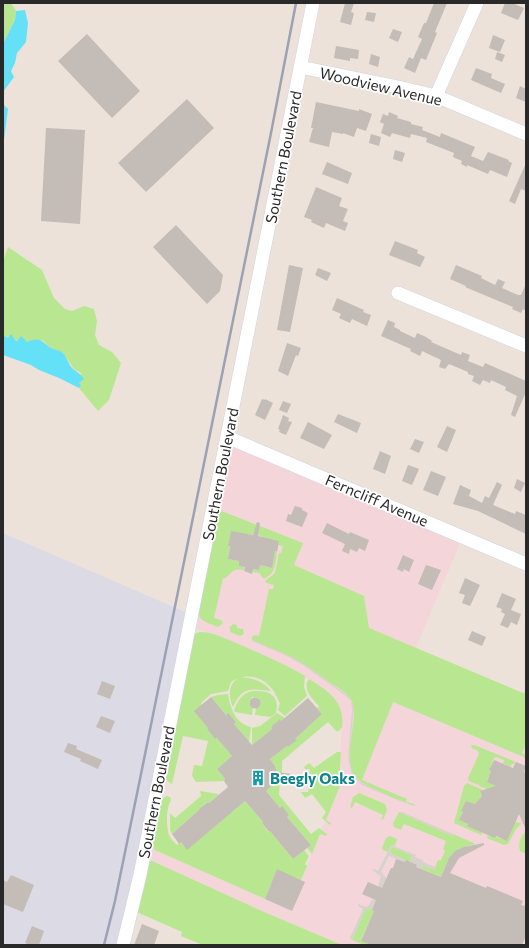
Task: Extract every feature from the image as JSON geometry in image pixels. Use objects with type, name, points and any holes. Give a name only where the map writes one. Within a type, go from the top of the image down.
[{"type":"street","name":"Southern Boulevard","points":[[123,945],[140,876],[313,3]]},
{"type":"street","points":[[436,96],[477,3]]},
{"type":"street","name":"Woodview Avenue","points":[[300,67],[436,96],[526,134]]},
{"type":"street","points":[[398,293],[526,346]]},
{"type":"street","name":"Ferncliff Avenue","points":[[227,437],[526,564]]},
{"type":"shaded area","points":[[232,446],[460,543],[393,702],[502,748],[526,687],[526,945],[326,945],[147,864],[152,846],[158,851],[265,899],[277,869],[301,880],[343,779],[340,760],[342,719],[325,690],[291,668],[190,626]]},
{"type":"shaded area","points":[[3,533],[192,615],[123,945],[3,945]]},
{"type":"shaded area","points":[[252,640],[290,656],[304,664],[347,695],[350,700],[303,665]]},
{"type":"shaded area","points":[[351,701],[354,706],[349,758],[354,776],[360,782],[414,807],[362,785],[352,775],[348,758],[352,710]]},
{"type":"shaded area","points":[[399,812],[402,812],[453,834],[452,836]]},
{"type":"shaded area","points":[[391,845],[416,855],[415,857],[435,867],[434,870],[423,865],[422,869],[416,867],[417,865],[410,862],[411,855],[392,847],[390,853],[406,860],[405,862],[389,856],[381,872],[388,880],[382,889],[378,887],[381,876],[372,870],[374,869],[378,871]]},
{"type":"shaded area","points":[[373,898],[377,898],[372,910],[370,908],[365,910],[352,940],[350,938],[363,909],[358,906],[358,904],[366,907]]},
{"type":"green space","points":[[3,3],[11,3],[16,11],[15,20],[3,44]]},
{"type":"green space","points":[[8,247],[42,270],[54,298],[65,309],[72,311],[84,306],[94,309],[97,321],[95,335],[99,345],[112,352],[121,363],[109,400],[98,411],[79,388],[81,373],[74,369],[63,353],[50,348],[42,340],[27,342],[23,339],[14,340],[5,336],[3,337],[3,262]]},
{"type":"green space","points":[[219,510],[303,543],[294,565],[364,596],[369,628],[523,693],[526,692],[526,744],[522,753],[526,755],[526,758],[393,702],[362,780],[407,799],[406,802],[414,804],[415,806],[381,793],[357,779],[353,774],[350,764],[350,748],[354,713],[353,705],[348,696],[342,690],[301,663],[281,652],[252,640],[252,637],[255,635],[259,636],[269,589],[273,589],[274,585],[266,583],[265,581],[275,573],[279,553],[281,553],[283,546],[278,545],[279,541],[263,538],[253,533],[253,535],[248,535],[231,532],[228,559],[239,561],[239,566],[244,567],[244,570],[235,570],[226,578],[223,578],[214,618],[221,620],[223,623],[218,627],[209,624],[199,617],[198,614]]},
{"type":"green space","points":[[275,551],[277,552],[274,568],[268,577],[264,579],[259,573],[252,572],[253,569],[259,570],[260,565],[271,568]]},
{"type":"green space","points":[[233,624],[237,625],[237,628],[243,629],[244,634],[240,636],[230,632],[230,627]]},
{"type":"green space","points":[[196,633],[210,633],[226,639],[274,660],[305,676],[304,687],[307,696],[285,716],[278,710],[280,703],[273,691],[268,685],[258,678],[247,676],[236,679],[231,682],[228,691],[211,694],[201,703],[207,729],[215,739],[217,738],[232,756],[217,769],[225,779],[224,781],[196,782],[192,776],[194,765],[202,766],[208,741],[183,736],[172,784],[166,780],[165,777],[194,636]]},
{"type":"green space","points":[[240,677],[257,681],[265,685],[271,691],[248,690],[240,695],[233,707],[230,699],[230,690],[233,683]]},
{"type":"green space","points":[[309,679],[323,688],[334,698],[341,710],[342,727],[339,731],[336,731],[328,722],[282,761],[282,774],[276,773],[275,766],[270,759],[287,746],[288,747],[322,714],[317,708],[319,706],[307,690],[307,682]]},
{"type":"green space","points":[[253,691],[264,691],[272,695],[276,702],[276,713],[271,717],[255,715],[256,708],[260,704],[258,698],[252,697],[249,702],[253,708],[252,715],[235,712],[235,707],[240,698]]},
{"type":"green space","points":[[228,694],[230,705],[235,715],[241,723],[251,727],[249,742],[234,724],[236,722],[228,714],[226,715],[211,697]]},
{"type":"green space","points":[[277,713],[285,718],[281,721],[279,720],[271,727],[272,729],[252,745],[252,728],[260,726]]},
{"type":"green space","points":[[471,745],[516,762],[510,767],[503,763],[504,760],[496,757],[494,758],[489,770],[491,771],[487,781],[496,786],[504,787],[487,789],[479,786],[479,783],[478,785],[469,781],[468,778],[479,754],[478,751],[472,748]]},
{"type":"green space","points":[[337,752],[341,752],[340,769],[343,779],[326,820],[331,823],[330,825],[322,818],[326,812],[312,794],[305,798],[301,792],[308,792],[310,769],[305,769],[304,767],[309,763],[314,768]]},
{"type":"green space","points":[[279,779],[279,795],[311,834],[319,828],[327,834],[326,836],[320,834],[312,854],[307,848],[311,845],[287,817],[289,815],[282,807],[280,808],[266,791]]},
{"type":"green space","points":[[467,783],[483,790],[480,791],[482,796],[475,804],[466,801],[459,820],[468,824],[467,826],[483,831],[481,835],[454,823],[464,786]]},
{"type":"green space","points":[[200,791],[219,794],[209,803],[207,802],[172,834],[170,830],[170,813],[175,818],[201,796]]},
{"type":"green space","points":[[359,793],[385,804],[387,810],[383,820],[381,819],[383,815],[355,802],[352,808],[350,807],[353,797]]},
{"type":"green space","points":[[167,796],[170,797],[171,800],[169,803],[167,817],[169,835],[177,845],[181,842],[187,849],[245,801],[263,822],[262,823],[268,832],[270,831],[293,859],[304,850],[309,856],[305,864],[307,866],[301,880],[277,870],[265,899],[155,850],[152,846],[161,799]]},
{"type":"green space","points":[[399,812],[452,836],[453,834],[476,844],[456,851],[446,864],[441,877],[422,869],[423,865],[434,870],[438,860],[441,860],[445,851],[443,849],[446,841],[404,824],[401,830],[394,827],[393,823]]},
{"type":"green space","points":[[513,822],[522,823],[516,829],[508,844],[504,845],[487,838],[488,835],[507,840],[511,832]]},
{"type":"green space","points":[[526,831],[526,854],[520,851],[519,843]]},
{"type":"green space","points":[[390,836],[397,839],[395,846],[391,845],[388,852],[382,848],[386,838]]},
{"type":"green space","points":[[392,847],[411,855],[410,862],[390,853]]},
{"type":"green space","points":[[152,861],[264,912],[342,945],[203,945],[181,936],[182,932],[132,910],[149,862]]},
{"type":"green space","points":[[370,908],[374,911],[361,940],[370,944],[365,945],[352,940],[365,910]]},
{"type":"water","points":[[25,10],[28,23],[26,42],[17,53],[15,63],[11,71],[14,77],[3,92],[3,44],[15,20],[16,11]]},
{"type":"water","points":[[3,104],[8,109],[3,148]]},
{"type":"water","points":[[11,334],[17,341],[21,336],[27,342],[32,340],[41,340],[51,348],[62,352],[66,356],[71,367],[84,379],[79,383],[81,386],[79,388],[31,365],[3,355],[3,337],[5,336],[8,338]]},
{"type":"building","points":[[345,3],[354,3],[351,12],[354,13],[351,25],[340,22]]},
{"type":"building","points":[[434,3],[447,3],[435,32],[437,33],[426,60],[421,58],[415,73],[404,68],[409,57],[413,59],[422,39],[418,37],[424,23],[426,23]]},
{"type":"building","points":[[505,3],[512,3],[524,8],[518,20],[501,13]]},
{"type":"building","points":[[367,12],[376,13],[374,22],[365,20]]},
{"type":"building","points":[[393,29],[402,32],[398,42],[389,38]]},
{"type":"building","points":[[87,34],[140,91],[112,118],[58,61]]},
{"type":"building","points":[[493,35],[505,40],[500,52],[489,48]]},
{"type":"building","points":[[336,46],[359,50],[358,59],[350,58],[350,61],[334,58]]},
{"type":"building","points":[[497,52],[505,55],[502,62],[495,59]]},
{"type":"building","points":[[371,54],[380,57],[378,67],[369,64]]},
{"type":"building","points":[[476,68],[492,74],[491,78],[505,84],[501,93],[471,80]]},
{"type":"building","points":[[520,86],[526,89],[526,102],[516,98]]},
{"type":"building","points":[[187,99],[214,128],[146,192],[118,163]]},
{"type":"building","points":[[316,102],[359,111],[359,109],[372,114],[366,131],[357,128],[354,137],[343,133],[332,132],[329,147],[309,142],[313,128],[311,128]]},
{"type":"building","points":[[389,112],[398,116],[397,118],[423,127],[422,130],[440,137],[441,133],[475,147],[471,156],[483,161],[488,152],[509,160],[508,161],[512,163],[507,177],[490,170],[488,174],[467,165],[467,167],[461,164],[462,161],[453,157],[454,153],[426,142],[427,138],[411,134],[410,138],[392,133],[390,137],[381,133],[384,124],[380,122],[383,114],[388,116]]},
{"type":"building","points":[[46,128],[85,130],[80,224],[41,221]]},
{"type":"building","points":[[371,134],[381,137],[379,146],[369,143]]},
{"type":"building","points":[[395,150],[405,153],[402,162],[393,159]]},
{"type":"building","points":[[327,162],[352,173],[348,184],[322,174]]},
{"type":"building","points":[[526,163],[526,191],[521,189],[515,204],[509,201]]},
{"type":"building","points":[[316,187],[342,198],[339,206],[348,209],[343,221],[348,223],[345,231],[326,223],[324,228],[311,222],[312,220],[304,217]]},
{"type":"building","points":[[176,225],[223,275],[220,291],[207,304],[153,247]]},
{"type":"building","points":[[395,241],[418,250],[417,253],[425,257],[420,267],[389,255]]},
{"type":"building","points":[[289,265],[303,268],[290,332],[277,330]]},
{"type":"building","points":[[456,265],[482,276],[481,278],[495,285],[498,279],[505,282],[502,288],[518,295],[521,295],[526,284],[526,311],[523,309],[521,313],[512,309],[513,307],[465,287],[466,286],[450,279]]},
{"type":"building","points":[[318,268],[331,273],[327,281],[315,275]]},
{"type":"building","points":[[337,298],[364,310],[363,312],[371,315],[367,326],[352,319],[350,323],[339,318],[341,314],[332,310]]},
{"type":"building","points":[[388,320],[395,323],[394,327],[400,331],[415,338],[417,333],[426,337],[432,341],[431,342],[461,355],[462,352],[470,355],[468,361],[483,367],[485,363],[526,381],[526,392],[515,417],[511,415],[517,396],[505,390],[506,387],[491,380],[490,383],[483,380],[480,385],[472,381],[474,376],[468,374],[468,372],[449,364],[445,369],[439,367],[441,360],[422,351],[420,356],[410,351],[411,349],[381,336]]},
{"type":"building","points":[[287,343],[301,348],[298,356],[296,355],[288,376],[278,371]]},
{"type":"building","points":[[262,399],[273,403],[265,420],[255,415]]},
{"type":"building","points":[[283,401],[291,404],[287,413],[279,410]]},
{"type":"building","points":[[338,414],[361,423],[357,433],[334,422]]},
{"type":"building","points":[[283,415],[289,418],[288,421],[292,422],[286,435],[279,432],[280,430],[278,429]]},
{"type":"building","points":[[308,422],[332,435],[324,449],[300,438]]},
{"type":"building","points":[[447,426],[456,430],[447,452],[437,447]]},
{"type":"building","points":[[415,439],[424,442],[419,453],[410,449]]},
{"type":"building","points":[[380,451],[391,456],[385,474],[373,469]]},
{"type":"building","points":[[408,465],[419,469],[412,485],[402,481]]},
{"type":"building","points":[[431,471],[446,477],[438,496],[423,490]]},
{"type":"building","points":[[517,479],[525,483],[521,492],[514,488]]},
{"type":"building","points":[[497,482],[502,485],[493,505],[515,514],[516,511],[526,515],[526,534],[478,511],[453,504],[460,485],[471,490],[469,496],[482,503],[485,496],[489,498]]},
{"type":"building","points":[[295,506],[302,508],[302,510],[308,513],[302,527],[286,521],[288,514],[291,515]]},
{"type":"building","points":[[257,522],[260,523],[258,536],[279,541],[277,552],[275,551],[272,568],[260,565],[259,570],[253,569],[252,574],[244,571],[245,567],[239,566],[239,561],[228,559],[230,546],[228,546],[231,531],[253,535]]},
{"type":"building","points":[[327,523],[349,534],[350,532],[369,540],[365,551],[359,548],[357,552],[350,549],[349,554],[342,551],[345,544],[322,533]]},
{"type":"building","points":[[403,555],[414,560],[409,572],[404,569],[403,572],[397,569]]},
{"type":"building","points":[[426,565],[441,570],[432,590],[418,584]]},
{"type":"building","points":[[465,578],[480,585],[470,606],[462,603],[465,595],[459,593]]},
{"type":"building","points":[[502,593],[516,599],[511,610],[521,614],[517,625],[511,622],[508,628],[500,625],[505,614],[501,612],[502,609],[496,607]]},
{"type":"building","points":[[472,631],[486,637],[482,646],[468,640]]},
{"type":"building","points":[[102,681],[115,686],[110,699],[97,694]]},
{"type":"building","name":"Beegly Oaks","points":[[211,697],[226,715],[228,713],[236,722],[234,724],[252,745],[272,729],[271,727],[280,719],[281,721],[308,698],[322,714],[295,739],[297,740],[270,759],[277,772],[292,774],[292,782],[278,780],[266,791],[280,808],[282,806],[289,815],[287,817],[311,845],[293,859],[270,831],[269,832],[262,823],[263,822],[245,801],[187,850],[181,842],[179,844],[172,834],[199,809],[208,802],[209,803],[228,787],[224,781],[225,779],[217,769],[232,756],[217,738],[215,739],[194,711]]},
{"type":"building","points":[[253,698],[257,698],[259,699],[259,707],[253,708],[250,705],[250,701]]},
{"type":"building","points":[[101,716],[115,721],[110,733],[96,727]]},
{"type":"building","points":[[68,743],[77,746],[76,749],[102,760],[98,769],[80,761],[81,759],[64,752]]},
{"type":"building","points":[[494,760],[513,768],[516,762],[526,766],[524,772],[526,773],[526,830],[519,814],[507,841],[496,836],[495,838],[467,826],[468,824],[459,820],[463,812],[461,811],[466,801],[475,804],[482,796],[480,791],[496,786],[487,782],[491,771],[489,770]]},
{"type":"building","points":[[484,843],[484,845],[459,858],[450,873],[523,901],[521,905],[526,906],[526,936],[522,945],[372,945],[361,941],[374,911],[372,910],[376,900],[362,894],[368,882],[382,888],[391,868],[393,868],[396,859],[405,862],[406,860],[417,865],[416,867],[441,877],[449,858],[455,851],[464,847]]},
{"type":"building","points":[[277,869],[305,882],[292,911],[265,899]]},
{"type":"building","points":[[11,875],[34,885],[23,912],[3,904],[3,880],[7,882]]},
{"type":"building","points":[[142,924],[159,931],[154,945],[134,945]]},
{"type":"building","points":[[32,926],[44,931],[39,945],[30,945],[25,943]]},
{"type":"railway","points":[[104,945],[115,901],[140,779],[296,3]]},
{"type":"place","name":"Beegly Oaks","points":[[258,778]]}]
